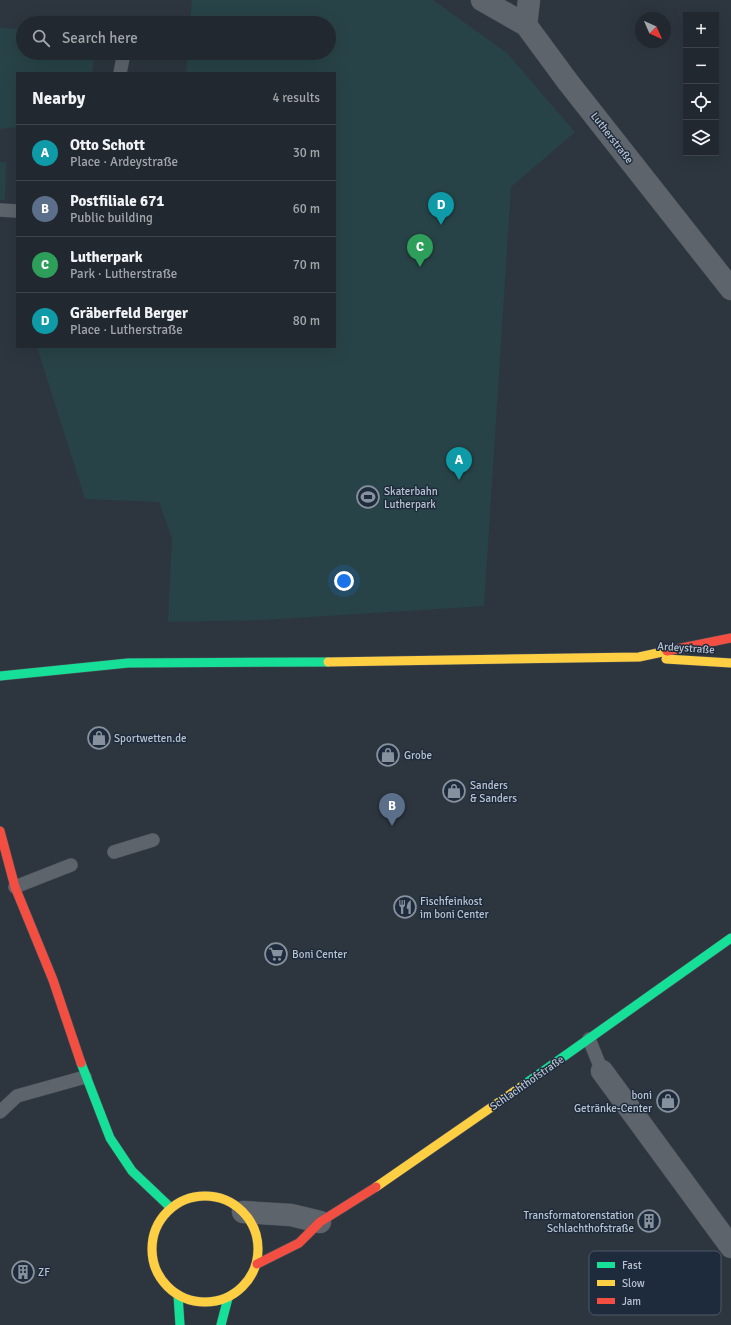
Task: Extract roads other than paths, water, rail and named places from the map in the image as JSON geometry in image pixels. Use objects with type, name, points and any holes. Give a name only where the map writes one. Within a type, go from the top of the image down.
[{"type":"main road","points":[[0,676],[128,663],[400,662],[639,657],[731,638]]},
{"type":"main road","name":"Ardeystraße","points":[[639,657],[731,663]]},
{"type":"main road","points":[[0,831],[15,887],[53,980],[85,1077],[110,1138],[132,1171],[171,1208]]},
{"type":"main road","name":"Schlachthofstraße","points":[[257,1264],[299,1243],[320,1222],[378,1185],[590,1039],[731,938]]},
{"type":"main road","points":[[203,1196],[214,1197],[230,1202],[243,1212],[254,1227],[258,1245],[257,1264],[250,1278],[240,1289],[228,1298],[203,1303],[178,1295],[164,1283],[157,1272],[152,1254],[152,1242],[162,1217],[171,1208],[192,1198],[203,1196]]},
{"type":"main road","points":[[178,1295],[180,1325]]},
{"type":"main road","points":[[221,1325],[228,1298]]},
{"type":"street","name":"Lutherstraße","points":[[482,0],[526,25],[568,82],[731,289]]},
{"type":"street","points":[[526,25],[529,0]]},
{"type":"street","points":[[602,1070],[731,1247]]},
{"type":"street","points":[[243,1212],[291,1215],[320,1222]]},
{"type":"lane","points":[[120,72],[123,60]]},
{"type":"lane","points":[[0,210],[16,211]]},
{"type":"lane","points":[[114,852],[153,840]]},
{"type":"lane","points":[[15,887],[71,865]]},
{"type":"lane","points":[[590,1039],[602,1070]]},
{"type":"lane","points":[[0,1112],[17,1096],[85,1077]]},
{"type":"place","name":"Gräberfeld Berger","points":[[441,225]]},
{"type":"place","name":"Lutherpark","points":[[420,267]]},
{"type":"place","name":"Otto Schott","points":[[459,480]]},
{"type":"place","name":"Skaterbahn Lutherpark","points":[[368,497]]},
{"type":"place","name":"Sportwetten.de","points":[[99,738]]},
{"type":"place","name":"Grobe","points":[[388,755]]},
{"type":"place","name":"Sanders & Sanders","points":[[454,791]]},
{"type":"place","name":"Postfiliale 671","points":[[392,826]]},
{"type":"place","name":"Fischfeinkost im boni Center","points":[[405,907]]},
{"type":"place","name":"Boni Center","points":[[276,954]]},
{"type":"place","name":"boni Getränke-Center","points":[[668,1101]]},
{"type":"place","name":"Transformatorenstation Schlachthofstraße","points":[[649,1221]]},
{"type":"place","name":"ZF","points":[[23,1272]]}]
